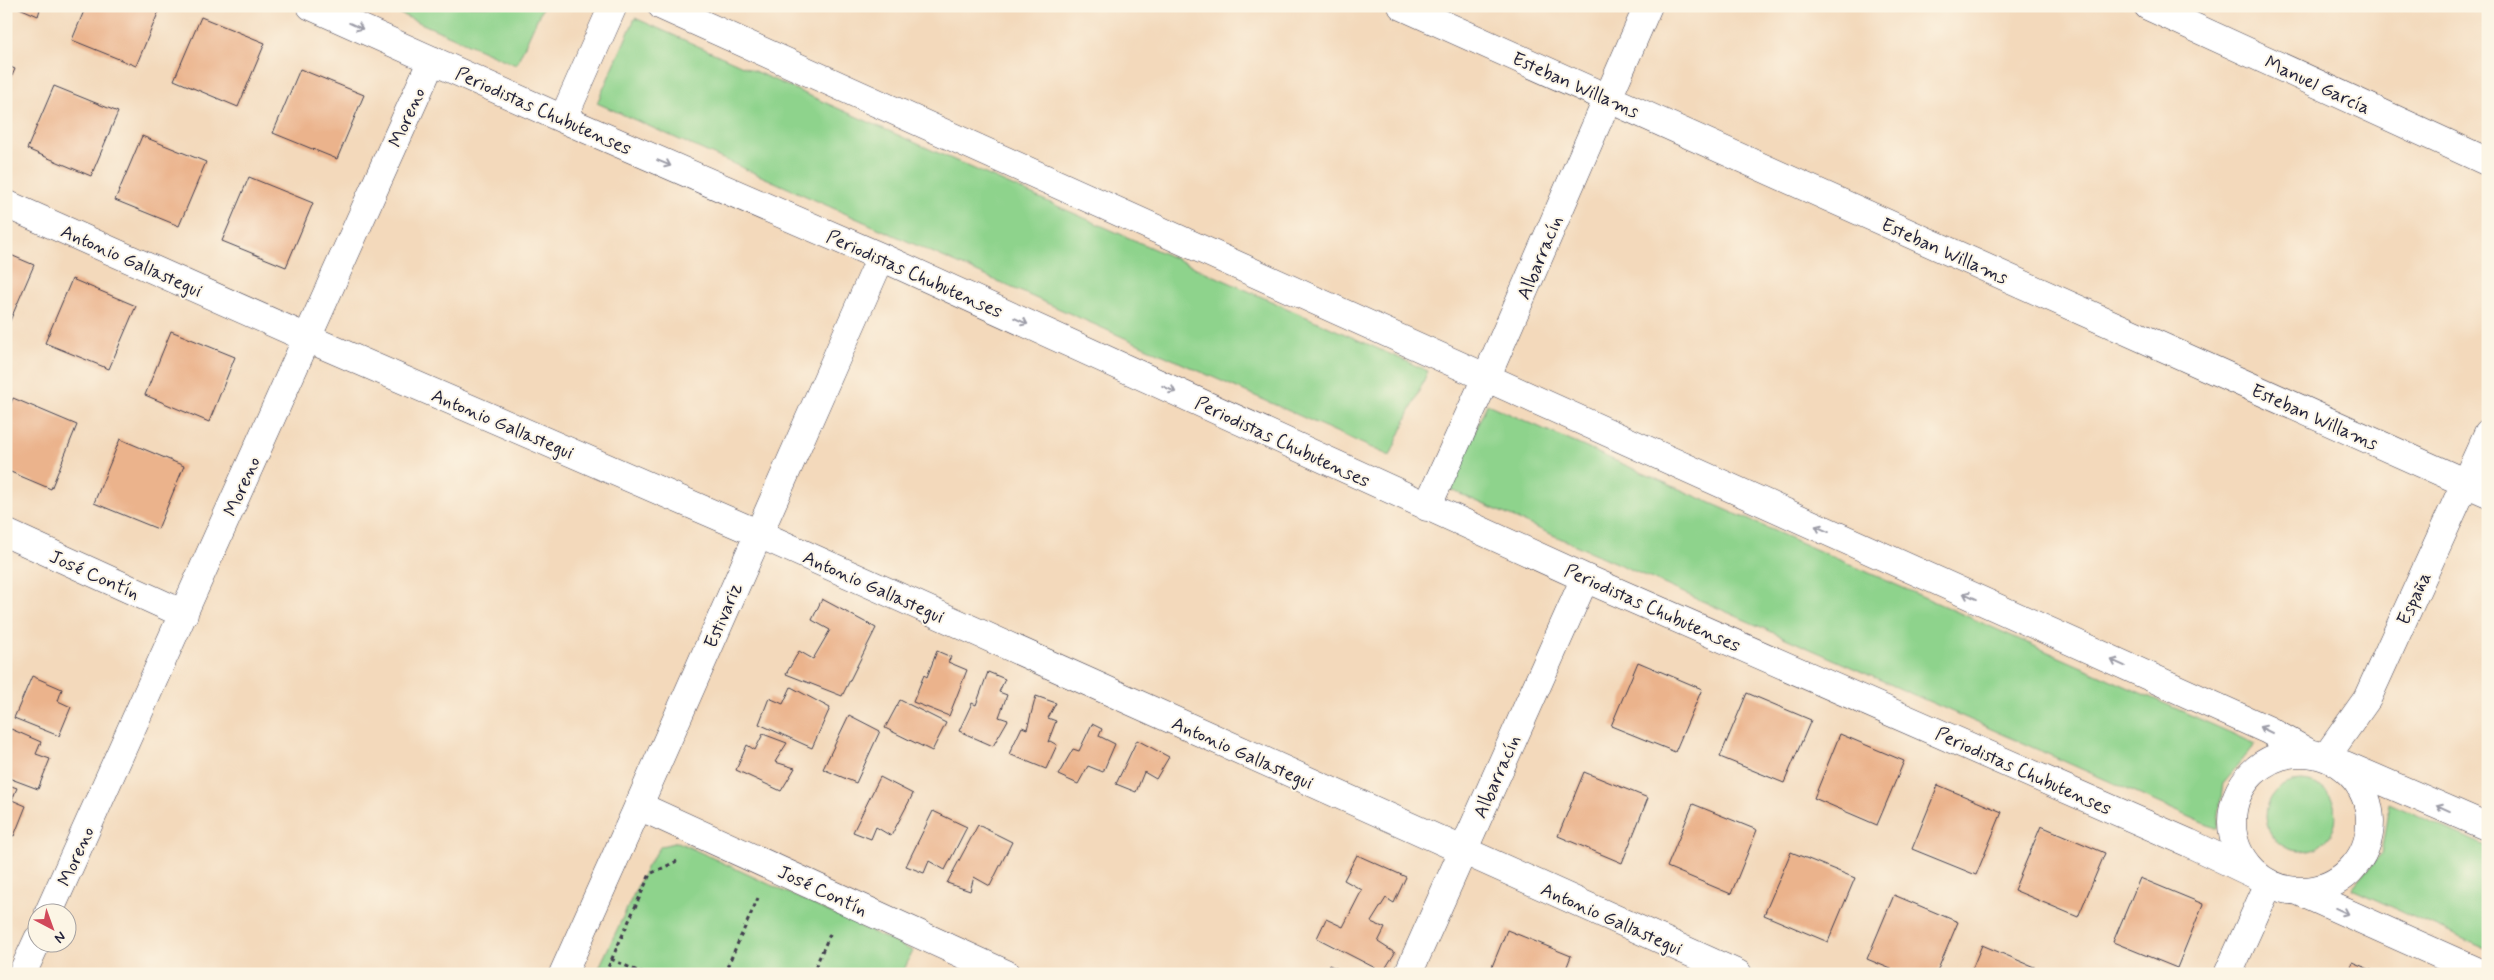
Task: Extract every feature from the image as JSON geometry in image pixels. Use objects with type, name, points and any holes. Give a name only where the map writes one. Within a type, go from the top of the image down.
[{"type":"street","name":"Periodistas Chubutenses","points":[[311,6],[563,119],[881,257],[1427,507],[2190,843],[2262,879]]},
{"type":"street","points":[[563,119],[613,6]]},
{"type":"street","points":[[662,6],[2322,756],[2488,828]]},
{"type":"street","name":"Esteban Willams","points":[[1402,6],[2477,488]]},
{"type":"street","name":"Albarracín","points":[[1427,507],[1486,378],[1648,6]]},
{"type":"street","name":"Manuel García","points":[[2148,6],[2488,162]]},
{"type":"street","name":"Moreno","points":[[54,902],[432,60]]},
{"type":"street","name":"Antonio Gallastegui","points":[[6,204],[307,338],[757,533],[1462,852],[1738,974]]},
{"type":"street","name":"Estivariz","points":[[562,974],[639,806],[757,533],[881,257]]},
{"type":"street","name":"España","points":[[2322,756],[2366,699],[2477,488],[2488,433]]},
{"type":"street","name":"José Contín","points":[[6,533],[184,614]]},
{"type":"street","name":"Albarracín","points":[[1408,974],[1585,578]]},
{"type":"street","points":[[2298,891],[2321,888],[2343,877],[2359,860],[2368,838],[2370,815],[2364,791],[2350,772],[2322,756],[2287,753],[2267,762],[2249,775],[2237,794],[2232,815],[2233,837],[2241,858],[2262,879],[2298,891],[2483,974]]},
{"type":"street","name":"José Contín","points":[[639,806],[1006,974]]},
{"type":"street","points":[[2228,974],[2262,879]]},
{"type":"street","points":[[22,974],[32,952]]},
{"type":"path","points":[[605,974],[650,874],[678,860]]},
{"type":"path","points":[[749,894],[766,901]]},
{"type":"path","points":[[724,974],[758,898]]},
{"type":"path","points":[[823,928],[839,936]]},
{"type":"path","points":[[812,974],[831,932]]},
{"type":"path","points":[[611,959],[644,974]]},
{"type":"green space","points":[[382,6],[543,6],[516,65]]},
{"type":"green space","points":[[635,18],[1428,371],[1390,456],[597,103]]},
{"type":"green space","points":[[1487,404],[2256,744],[2223,783],[2217,829],[1449,489]]},
{"type":"green space","points":[[2301,781],[2314,784],[2326,791],[2333,803],[2336,816],[2333,829],[2326,841],[2314,848],[2301,851],[2288,848],[2276,841],[2269,829],[2266,816],[2269,803],[2276,791],[2288,784]]},
{"type":"green space","points":[[2389,803],[2488,847],[2488,950],[2352,889],[2381,854]]},
{"type":"green space","points":[[678,842],[913,951],[902,974],[596,974],[647,866],[661,846]]},
{"type":"building","points":[[15,6],[41,6],[38,16]]},
{"type":"building","points":[[86,6],[161,6],[136,66],[72,40]]},
{"type":"building","points":[[201,17],[265,43],[238,107],[174,80]]},
{"type":"building","points":[[6,65],[15,69],[6,90]]},
{"type":"building","points":[[300,69],[364,95],[337,159],[273,133]]},
{"type":"building","points":[[54,86],[118,112],[91,176],[27,149]]},
{"type":"building","points":[[142,136],[206,162],[179,226],[115,200]]},
{"type":"building","points":[[249,177],[313,203],[286,267],[222,241]]},
{"type":"building","points":[[6,253],[34,265],[6,330]]},
{"type":"building","points":[[72,279],[136,306],[109,369],[45,343]]},
{"type":"building","points":[[171,331],[235,357],[209,422],[145,395]]},
{"type":"building","points":[[13,398],[77,425],[51,489],[6,470],[6,415]]},
{"type":"building","points":[[120,439],[184,466],[158,529],[94,503]]},
{"type":"building","points":[[822,599],[876,628],[842,696],[786,674],[799,651],[813,659],[830,630],[812,620]]},
{"type":"building","points":[[937,651],[951,657],[948,662],[967,670],[949,716],[913,702],[924,675],[927,677]]},
{"type":"building","points":[[1638,662],[1702,689],[1675,752],[1611,726]]},
{"type":"building","points":[[988,672],[1005,679],[999,692],[1007,695],[999,717],[1008,720],[993,746],[959,731],[972,703],[976,705]]},
{"type":"building","points":[[32,676],[62,689],[58,701],[71,707],[59,736],[14,718]]},
{"type":"building","points":[[791,687],[830,708],[812,748],[759,724],[769,698],[783,704]]},
{"type":"building","points":[[1747,693],[1811,720],[1784,783],[1720,757]]},
{"type":"building","points":[[1036,696],[1056,703],[1048,718],[1056,721],[1048,742],[1050,741],[1057,745],[1046,769],[1009,754],[1022,727],[1027,729]]},
{"type":"building","points":[[900,700],[946,723],[932,751],[885,728]]},
{"type":"building","points":[[849,715],[880,731],[856,783],[823,769]]},
{"type":"building","points":[[1092,724],[1102,729],[1099,736],[1115,744],[1103,772],[1088,766],[1078,784],[1058,775],[1073,749],[1079,751]]},
{"type":"building","points":[[11,729],[41,742],[36,754],[50,759],[38,789],[6,777],[6,740]]},
{"type":"building","points":[[763,734],[787,743],[775,762],[795,768],[781,791],[736,770],[747,745],[755,750]]},
{"type":"building","points":[[1840,734],[1904,761],[1877,825],[1814,798]]},
{"type":"building","points":[[1137,740],[1169,757],[1156,779],[1144,772],[1136,792],[1116,784]]},
{"type":"building","points":[[1584,772],[1648,798],[1622,863],[1558,836]]},
{"type":"building","points":[[880,777],[913,794],[891,836],[876,827],[871,839],[853,832]]},
{"type":"building","points":[[6,784],[17,788],[12,800],[26,806],[14,836],[6,833]]},
{"type":"building","points":[[1938,785],[2002,812],[1976,875],[1912,849]]},
{"type":"building","points":[[1693,804],[1757,830],[1731,894],[1667,867]]},
{"type":"building","points":[[933,811],[967,827],[945,870],[929,861],[924,873],[906,866]]},
{"type":"building","points":[[978,825],[1012,842],[990,886],[974,877],[970,891],[947,883]]},
{"type":"building","points":[[2041,826],[2105,853],[2078,917],[2014,890]]},
{"type":"building","points":[[1791,852],[1855,878],[1828,942],[1764,915]]},
{"type":"building","points":[[1357,855],[1406,877],[1394,903],[1386,898],[1371,922],[1385,928],[1378,942],[1395,953],[1383,972],[1317,938],[1326,919],[1343,927],[1362,890],[1344,880]]},
{"type":"building","points":[[2140,878],[2203,904],[2177,968],[2113,942]]},
{"type":"building","points":[[1894,895],[1958,922],[1936,974],[1903,974],[1867,959]]},
{"type":"building","points":[[1507,930],[1571,956],[1564,974],[1489,974]]},
{"type":"building","points":[[1982,945],[2046,972],[2045,974],[1970,974]]},
{"type":"building","points":[[2352,962],[2381,974],[2347,974]]},
{"type":"building","points":[[1329,965],[1350,974],[1324,974]]}]
